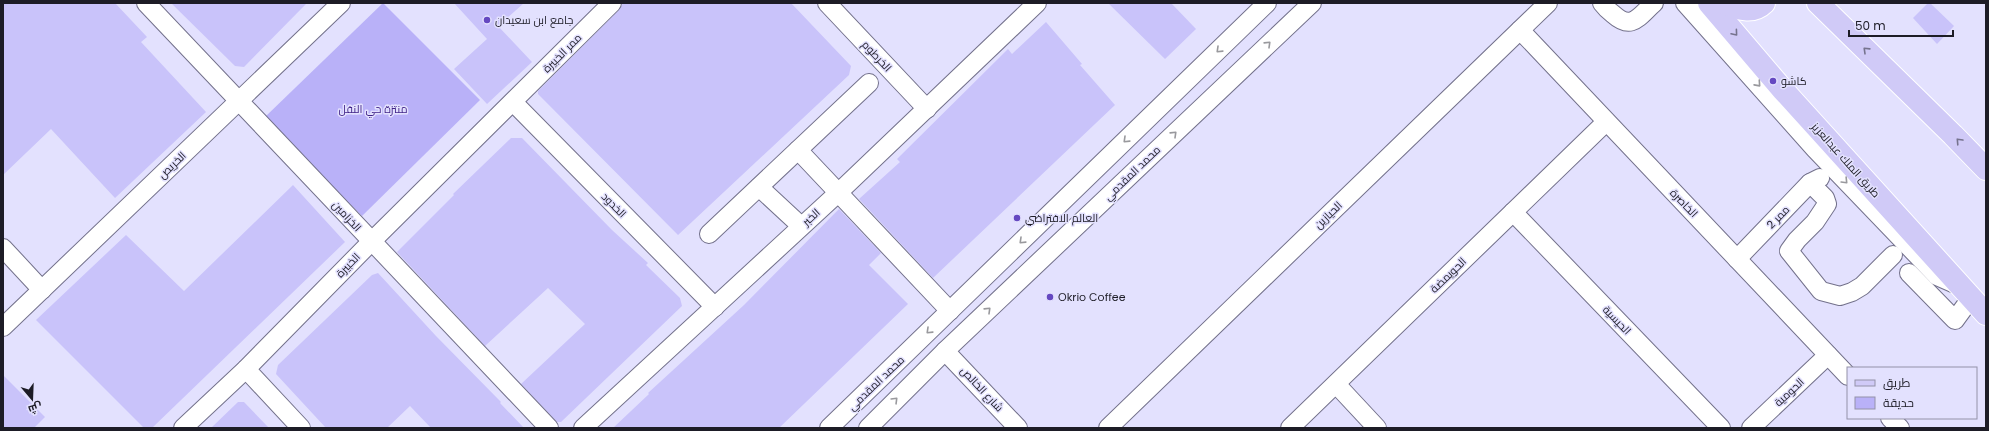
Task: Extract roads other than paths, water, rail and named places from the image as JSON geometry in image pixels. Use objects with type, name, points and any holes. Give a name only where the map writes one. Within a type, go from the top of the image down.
[{"type":"main road","name":"طريق الملك عبدالعزيز","points":[[1710,3],[1783,90],[1973,299]]},
{"type":"main road","points":[[1725,3],[1747,10],[1758,8],[1764,3]]},
{"type":"main road","points":[[1818,3],[1954,135],[1986,169]]},
{"type":"street","name":"الخزامين","points":[[146,3],[549,428]]},
{"type":"street","name":"الخريص","points":[[3,327],[342,3]]},
{"type":"street","name":"ممر الخبيرة","points":[[512,102],[612,3]]},
{"type":"street","name":"الخرطوم","points":[[827,3],[927,109]]},
{"type":"street","name":"الخبر","points":[[583,428],[838,193],[1037,3]]},
{"type":"street","name":"محمد المقدمي","points":[[829,428],[1267,3]]},
{"type":"street","name":"محمد المقدمي","points":[[868,428],[945,351],[1312,3]]},
{"type":"street","name":"الحيازين","points":[[1108,428],[1548,3]]},
{"type":"street","points":[[1602,3],[1622,22],[1628,23],[1634,20],[1654,3]]},
{"type":"street","points":[[1685,3],[1815,149],[1937,276],[1973,299],[1955,320],[1909,273]]},
{"type":"street","name":"الخاصرة","points":[[1520,30],[1847,375]]},
{"type":"street","points":[[710,234],[869,83]]},
{"type":"street","name":"الخبيرة","points":[[183,428],[246,370],[371,242],[512,102]]},
{"type":"street","name":"الخدود","points":[[512,102],[715,307]]},
{"type":"street","name":"الحويمضة","points":[[1290,428],[1606,122]]},
{"type":"street","points":[[798,150],[950,310]]},
{"type":"street","name":"ممر 2","points":[[1737,259],[1815,181],[1827,204],[1816,222],[1797,240],[1789,251],[1820,291],[1840,296],[1852,292],[1862,286],[1893,255]]},
{"type":"street","points":[[759,187],[801,226]]},
{"type":"street","name":"الحيسية","points":[[1513,212],[1721,428]]},
{"type":"street","points":[[3,248],[42,290]]},
{"type":"street","name":"شارع الخالص","points":[[945,351],[1018,428]]},
{"type":"street","name":"الحومية","points":[[1751,428],[1828,355]]},
{"type":"street","points":[[903,357],[921,375]]},
{"type":"street","points":[[246,370],[301,428]]},
{"type":"street","points":[[1336,384],[1377,428]]},
{"type":"street","points":[[1891,419],[1900,428]]},
{"type":"place","name":"جامع ابن سعيدان","points":[[487,20]]},
{"type":"place","name":"كاشو","points":[[1773,81]]},
{"type":"place","name":"العالم الافتراضي","points":[[1017,218]]},
{"type":"place","name":"Okrio Coffee","points":[[1050,297]]},
{"type":"park label","name":"منتزة حي النفل","points":[[373,109]]}]
